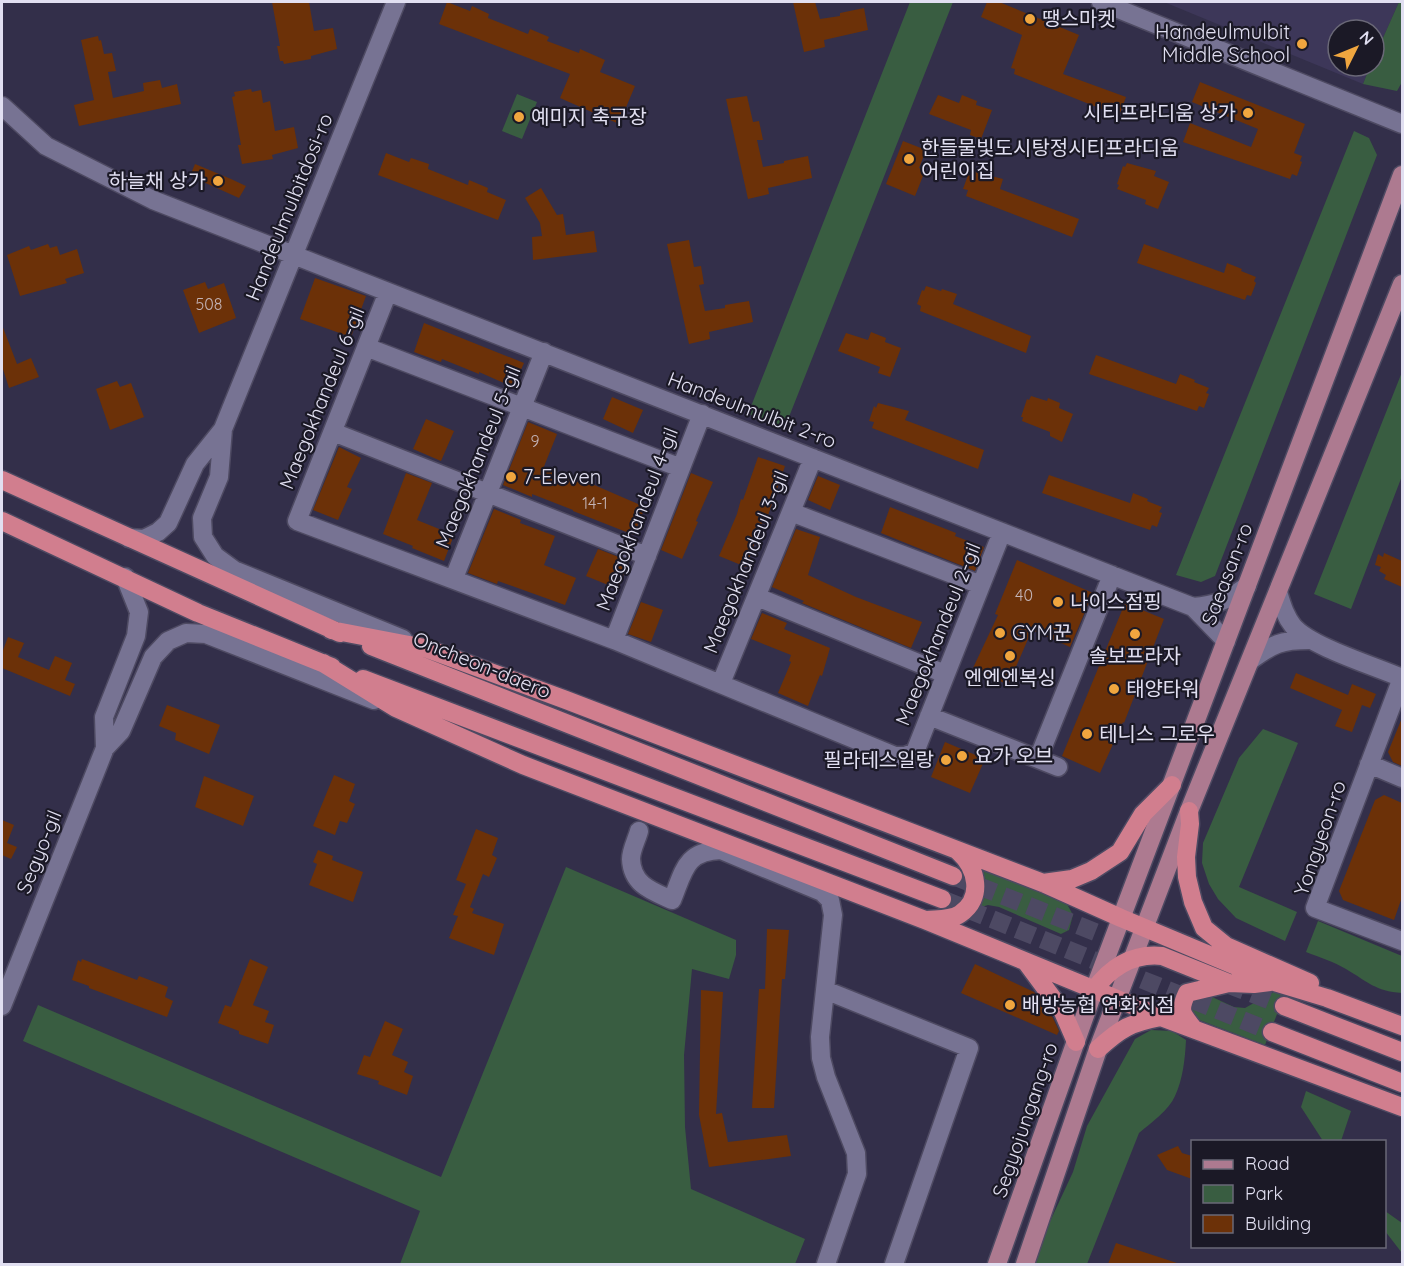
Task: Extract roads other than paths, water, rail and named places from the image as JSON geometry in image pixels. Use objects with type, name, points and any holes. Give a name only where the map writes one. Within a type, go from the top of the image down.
[{"type":"highway","name":"Oncheon-daero","points":[[2,480],[331,630],[952,876]]},
{"type":"highway","points":[[2,521],[198,613],[323,663],[942,899]]},
{"type":"highway","points":[[331,630],[425,648],[1043,883],[1274,982],[1327,998],[1402,1026]]},
{"type":"highway","points":[[323,663],[396,708],[523,765],[925,920],[1161,1017],[1402,1107]]},
{"type":"highway","points":[[1043,883],[1072,879],[1091,872],[1120,852],[1143,814],[1172,785]]},
{"type":"highway","points":[[1189,811],[1186,878],[1204,928],[1226,946],[1308,982],[1327,998]]},
{"type":"highway","points":[[925,920],[949,918],[961,914],[971,901],[976,886],[975,876],[965,857],[955,849]]},
{"type":"highway","points":[[1094,990],[1105,976],[1134,957],[1150,955],[1162,956],[1229,983]]},
{"type":"highway","points":[[1025,961],[1064,1011],[1076,1042]]},
{"type":"highway","points":[[1194,1029],[1182,1014],[1181,1005],[1187,993],[1229,983],[1274,982]]},
{"type":"highway","points":[[1284,1006],[1402,1052]]},
{"type":"highway","points":[[1098,1049],[1118,1030],[1135,1022],[1161,1017]]},
{"type":"highway","points":[[1272,1032],[1402,1083]]},
{"type":"main road","name":"Saeasan-ro","points":[[1094,990],[1402,175]]},
{"type":"main road","points":[[1024,1264],[1098,1049],[1189,811],[1402,284]]},
{"type":"main road","name":"Segyojungang-ro","points":[[997,1264],[1094,990]]},
{"type":"street","name":"Handeulmulbitdosi-ro","points":[[223,429],[396,2]]},
{"type":"street","points":[[1101,2],[1402,124]]},
{"type":"street","name":"Handeulmulbit 2-ro","points":[[2,106],[46,146],[139,194],[1193,607]]},
{"type":"street","name":"Maegokhandeul 6-gil","points":[[388,292],[297,521],[454,578]]},
{"type":"street","points":[[366,347],[681,468]]},
{"type":"street","name":"Maegokhandeul 5-gil","points":[[454,578],[544,352]]},
{"type":"street","name":"Maegokhandeul 4-gil","points":[[614,640],[702,414]]},
{"type":"street","points":[[129,538],[144,539],[158,532],[168,523],[195,464],[223,429]]},
{"type":"street","points":[[223,429],[219,477],[202,518],[203,537],[215,556],[234,570],[425,648]]},
{"type":"street","points":[[333,432],[647,555]]},
{"type":"street","name":"Maegokhandeul 3-gil","points":[[721,683],[813,458]]},
{"type":"street","points":[[791,512],[981,585]]},
{"type":"street","name":"Maegokhandeul 2-gil","points":[[721,683],[895,756],[905,756],[915,752],[1002,532]]},
{"type":"street","points":[[1038,759],[1113,575]]},
{"type":"street","points":[[105,748],[104,717],[136,636],[139,612],[125,577]]},
{"type":"street","points":[[454,578],[721,683]]},
{"type":"street","points":[[1193,607],[1214,605],[1232,597],[1247,586]]},
{"type":"street","points":[[1278,592],[1283,610],[1293,626],[1308,640],[1402,678]]},
{"type":"street","points":[[756,597],[945,674]]},
{"type":"street","points":[[1193,607],[1226,641]]},
{"type":"street","points":[[105,748],[121,731],[153,657],[168,641],[186,633],[206,634],[396,708]]},
{"type":"street","points":[[1251,660],[1268,648],[1287,640],[1308,640]]},
{"type":"street","name":"Yongyeon-ro","points":[[1402,678],[1315,908],[1402,941]]},
{"type":"street","points":[[929,716],[1058,767]]},
{"type":"street","name":"Segyo-gil","points":[[2,1006],[105,748]]},
{"type":"street","name":"Yongyeon-ro","points":[[1370,764],[1402,778]]},
{"type":"street","points":[[630,806],[637,813],[640,822],[631,858],[635,876],[643,887],[672,900],[691,859],[705,850],[721,850],[822,892],[830,900],[833,915],[820,1037],[821,1058],[858,1164],[834,1262]]},
{"type":"street","points":[[639,831],[645,825],[660,818]]},
{"type":"street","points":[[825,990],[969,1047],[894,1264]]},
{"type":"tunnel","points":[[953,876],[1151,954]]},
{"type":"tunnel","points":[[942,899],[1272,1032]]},
{"type":"tunnel","points":[[1227,984],[1284,1006]]},
{"type":"place","name":"땡스마켓","points":[[1030,19]]},
{"type":"place","name":"Handeulmulbit Middle School","points":[[1302,44]]},
{"type":"place","name":"시티프라디움 상가","points":[[1248,113]]},
{"type":"place","name":"예미지 축구장","points":[[519,117]]},
{"type":"place","name":"한들물빛도시탕정시티프라디움 어린이집","points":[[909,159]]},
{"type":"place","name":"하늘채 상가","points":[[218,181]]},
{"type":"place","name":"7-Eleven","points":[[511,477]]},
{"type":"place","name":"나이스점핑","points":[[1058,602]]},
{"type":"place","name":"GYM꾼","points":[[1000,633]]},
{"type":"place","name":"솔보프라자","points":[[1135,634]]},
{"type":"place","name":"엔엔엔복싱","points":[[1010,656]]},
{"type":"place","name":"태양타워","points":[[1114,689]]},
{"type":"place","name":"테니스 그로우","points":[[1087,734]]},
{"type":"place","name":"요가 오브","points":[[962,756]]},
{"type":"place","name":"필라테스일랑","points":[[946,760]]},
{"type":"place","name":"배방농협 연화지점","points":[[1010,1005]]}]
